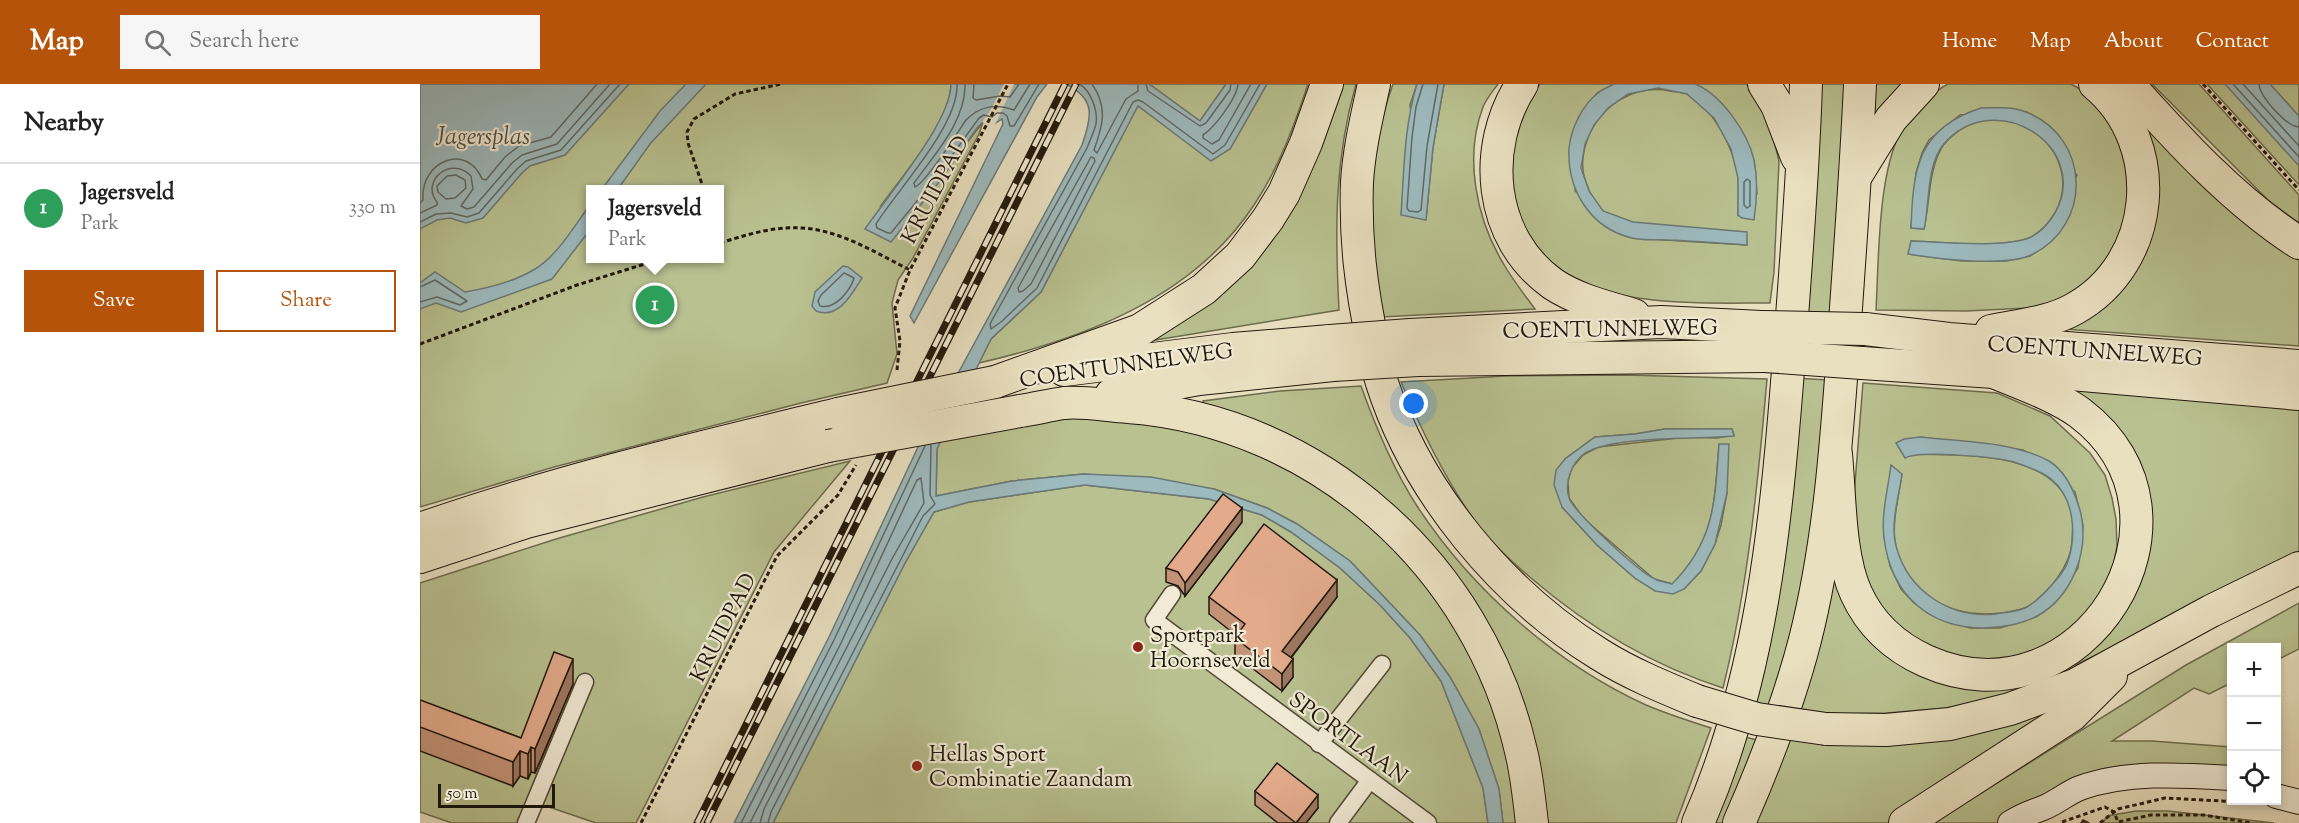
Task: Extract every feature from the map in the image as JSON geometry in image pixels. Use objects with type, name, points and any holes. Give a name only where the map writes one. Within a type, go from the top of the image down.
[{"type":"highway","points":[[420,529],[526,494],[683,451],[838,414],[995,382],[1041,369],[1140,330],[1204,289],[1240,256],[1284,193],[1328,84]]},
{"type":"highway","points":[[1374,84],[1357,180],[1357,256],[1382,383],[1408,444],[1438,497],[1465,535],[1531,605],[1599,654],[1652,682],[1697,701],[1756,719],[1826,729],[1886,730],[1960,721],[2010,709],[2075,685],[2211,611],[2299,568]]},
{"type":"highway","points":[[1522,84],[1502,122],[1495,169],[1502,211],[1516,244],[1536,270],[1555,285],[1601,306],[1661,322]]},
{"type":"highway","points":[[1764,84],[1781,114],[1801,167]]},
{"type":"highway","points":[[1698,823],[1724,756],[1746,681],[1766,584],[1776,510],[1787,375],[1806,84]]},
{"type":"highway","points":[[1738,823],[1760,774],[1789,694],[1805,640],[1822,564],[1836,454],[1860,84]]},
{"type":"highway","points":[[1855,178],[1891,119],[1923,84]]},
{"type":"highway","points":[[1949,339],[2054,318],[2074,309],[2104,288],[2126,258],[2134,242],[2143,213],[2143,167],[2129,127],[2113,102],[2095,84]]},
{"type":"highway","points":[[2128,84],[2197,159],[2235,195],[2299,243]]},
{"type":"highway","name":"COENTUNNELWEG","points":[[1041,369],[1233,349],[1331,353],[1414,347],[1661,322],[1862,363],[1994,372],[2071,374],[2299,394]]},
{"type":"highway","name":"COENTUNNELWEG","points":[[1414,347],[1763,341],[1865,329],[1949,339],[2299,366]]},
{"type":"highway","name":"COENTUNNELWEG","points":[[1066,403],[1331,353]]},
{"type":"highway","points":[[1836,454],[1848,573],[1864,608],[1887,636],[1923,659],[1963,673],[1978,675],[2006,673],[2050,660],[2076,645],[2098,624],[2107,613],[2124,582],[2133,551],[2135,534],[2136,518],[2131,486],[2120,459],[2111,446],[2078,412],[1994,372]]},
{"type":"highway","points":[[420,558],[526,522],[828,446],[1066,403],[1181,414],[1233,428],[1282,448],[1325,472],[1362,499],[1397,530],[1424,559],[1457,603],[1479,640],[1496,676],[1521,750],[1532,823]]},
{"type":"highway","points":[[1905,823],[2072,715],[2135,653]]},
{"type":"main road","points":[[2010,823],[2029,811],[2044,818],[2079,789],[2113,780],[2172,775],[2227,778]]},
{"type":"main road","points":[[2281,784],[2299,786]]},
{"type":"main road","points":[[2281,801],[2299,802]]},
{"type":"street","name":"SPORTLAAN","points":[[1172,594],[1154,620],[1428,823]]},
{"type":"street","points":[[1319,744],[1382,664]]},
{"type":"street","points":[[526,823],[585,682]]},
{"type":"street","points":[[1338,823],[1370,780]]},
{"type":"path","points":[[703,185],[688,143],[687,132],[694,119],[735,94],[781,84]]},
{"type":"path","name":"KRUIDPAD","points":[[897,370],[900,341],[895,308],[910,270],[1008,84]]},
{"type":"path","points":[[2203,84],[2299,190]]},
{"type":"path","points":[[724,242],[755,232],[781,228],[803,228],[843,237],[910,270]]},
{"type":"path","points":[[420,344],[577,285],[648,263]]},
{"type":"path","name":"KRUIDPAD","points":[[641,823],[777,556],[838,495],[857,464]]},
{"type":"path","points":[[2100,823],[2118,809],[2165,798],[2227,799]]},
{"type":"path","points":[[2044,818],[2105,807],[2114,812],[2118,822],[2151,815],[2203,815],[2252,823]]},
{"type":"green space","points":[[420,84],[951,84],[949,99],[934,131],[880,207],[966,144],[983,122],[979,134],[913,258],[898,280],[892,303],[897,354],[887,383],[554,467],[420,507]]},
{"type":"green space","points":[[1149,84],[1226,84],[1200,121]]},
{"type":"green space","points":[[1267,84],[1308,84],[1271,176],[1254,205],[1229,238],[1200,266],[1168,290],[1133,310],[1057,341],[979,363],[991,339],[1041,292],[1138,105],[1230,149]]},
{"type":"green space","points":[[1337,84],[1356,84],[1340,169],[1337,224],[1339,310],[1131,344],[1222,286]]},
{"type":"green space","points":[[1393,84],[1417,84],[1410,105],[1426,220],[1433,147],[1444,84],[1498,84],[1484,104],[1477,126],[1474,146],[1476,187],[1486,227],[1494,245],[1510,275],[1535,309],[1381,317],[1370,207],[1372,172],[1378,136]]},
{"type":"green space","points":[[1540,84],[1614,84],[1597,93],[1581,114],[1575,191],[1632,238],[1747,245],[1746,232],[1672,228],[1630,222],[1614,217],[1603,211],[1594,200],[1583,174],[1582,163],[1589,135],[1595,124],[1603,114],[1622,99],[1633,94],[1657,90],[1688,94],[1697,100],[1714,119],[1732,155],[1738,178],[1738,215],[1757,194],[1753,157],[1730,116],[1712,96],[1695,84],[1747,84],[1761,105],[1772,133],[1779,161],[1774,272],[1770,303],[1692,303],[1651,300],[1612,292],[1576,279],[1546,258],[1524,228],[1512,186],[1511,172],[1516,132],[1525,107]]},
{"type":"green space","points":[[1815,84],[1844,84],[1841,188],[1830,351],[1797,350]]},
{"type":"green space","points":[[1870,84],[1904,84],[1865,137]]},
{"type":"green space","points":[[1948,84],[2071,84],[2100,105],[2125,147],[2130,214],[2102,270],[2074,292],[2052,303],[2028,308],[1966,311],[1876,310],[1881,212],[1890,161],[1897,139],[1907,121]],"holes":[[[2027,112],[2077,175],[2044,247],[2030,256],[2006,261],[1962,261],[1909,254],[1911,241],[1972,244],[2003,243],[2029,238],[2047,224],[2055,213],[2062,191],[2061,170],[2053,151],[2040,135],[2022,124],[2002,118],[1981,120],[1960,130],[1943,146],[1931,178],[1924,229],[1911,228],[1916,173],[1922,153],[1929,140],[1960,115]]]},
{"type":"green space","points":[[2152,84],[2199,84],[2299,195],[2299,223],[2268,200]]},
{"type":"green space","points":[[2207,84],[2299,84],[2299,185]]},
{"type":"green space","points":[[2113,88],[2285,251],[2299,260],[2299,346],[2063,329],[2131,275],[2146,253],[2153,232],[2158,207]]},
{"type":"green space","points":[[1626,375],[1767,379],[1746,573],[1723,688],[1696,679],[1646,656],[1621,643],[1575,613],[1524,572],[1495,545],[1476,523],[1435,455],[1401,382],[1506,376]],"holes":[[[1665,429],[1732,429],[1734,435],[1717,438],[1687,437],[1598,447],[1583,455],[1571,469],[1568,482],[1569,498],[1584,519],[1654,579],[1673,584],[1695,557],[1706,535],[1714,496],[1719,444],[1727,493],[1721,525],[1715,544],[1701,571],[1684,589],[1636,579],[1597,545],[1562,507],[1565,459],[1595,437]]]},
{"type":"green space","points":[[1794,378],[1828,380],[1819,479],[1798,605],[1771,707],[1750,702]]},
{"type":"green space","points":[[1863,383],[1997,393],[2050,416],[2090,453],[2105,475],[2116,519],[2117,546],[2113,568],[2102,593],[2085,615],[2052,643],[2014,658],[1992,661],[1945,655],[1901,630],[1866,591],[1853,508]],"holes":[[[1920,437],[2023,450],[2075,492],[2083,526],[2078,568],[2054,604],[2036,617],[2000,628],[1970,628],[1928,613],[1901,589],[1890,566],[1884,536],[1902,474],[1894,525],[1895,542],[1900,560],[1908,576],[1919,589],[1932,599],[1964,612],[1982,614],[2007,612],[2024,608],[2035,602],[2050,588],[2063,570],[2071,551],[2073,521],[2063,493],[2049,478],[2031,468],[1986,457],[1910,455]]]},
{"type":"green space","points":[[2054,385],[2299,409],[2299,560],[2015,693],[1946,708],[1887,713],[1825,714],[1800,710],[1817,655],[1836,561],[1863,623],[1979,680],[2105,624],[2136,490]]},
{"type":"green space","points":[[1361,386],[1386,448],[1408,492],[1439,537],[1490,595],[1548,646],[1612,688],[1646,705],[1711,728],[1676,823],[1542,823],[1455,584],[1203,404],[1203,401],[1280,391]]},
{"type":"green space","points":[[1099,416],[1169,425],[1251,451],[1337,495],[1410,562],[1454,623],[1474,662],[1500,725],[1520,823],[1503,823],[1499,789],[1479,729],[1450,677],[1420,635],[1350,561],[1297,524],[1267,508],[1214,489],[1084,474],[1012,481],[936,496],[937,449],[940,441],[1063,419]]},
{"type":"green space","points":[[850,461],[774,552],[636,823],[596,823],[543,805],[589,689],[572,683],[518,823],[452,823],[420,812],[420,583],[556,539],[703,497]]},
{"type":"green space","name":"Sportpark Hoornseveld","points":[[1085,485],[1209,499],[1262,515],[1291,532],[1340,568],[1380,605],[1410,638],[1441,681],[1483,788],[1488,823],[773,823],[905,563],[934,512],[969,502]]},
{"type":"green space","points":[[2299,603],[2299,649],[2281,658],[2281,643],[2227,643],[2227,685],[2209,694],[2194,688],[2112,741],[2152,741],[2227,747],[2227,774],[2174,769],[2007,823],[1933,823],[2186,665]]},
{"type":"green space","points":[[2096,686],[1905,809],[1888,823],[1754,823],[1790,737]]},
{"type":"green space","points":[[1745,737],[1757,740],[1724,823],[1713,823]]},
{"type":"green space","points":[[2136,811],[2168,811],[2274,823],[2103,823],[2107,816]]},
{"type":"water","name":"Jagersplas","points":[[420,84],[629,84],[565,155],[530,166],[483,218],[466,223],[450,218],[437,220],[420,229]]},
{"type":"water","points":[[686,84],[706,84],[650,144],[621,185],[605,185],[660,111]]},
{"type":"water","points":[[951,84],[1047,84],[1037,97],[914,323],[910,316],[1003,124],[1002,119],[993,125],[984,121],[977,128],[939,182],[891,242],[865,229],[930,138],[948,100]]},
{"type":"water","points":[[1066,84],[1149,84],[1200,121],[1226,84],[1267,84],[1230,149],[1211,161],[1138,106],[1041,292],[991,339],[937,449],[936,496],[1012,481],[1084,474],[1151,477],[1214,489],[1267,508],[1297,524],[1350,561],[1420,635],[1450,677],[1479,729],[1499,789],[1503,823],[1488,823],[1483,788],[1441,681],[1410,638],[1380,605],[1340,568],[1291,532],[1262,515],[1209,499],[1085,485],[969,502],[934,512],[905,563],[773,823],[734,823],[829,637],[918,447],[1082,145],[1088,126],[1089,110],[1083,96]]},
{"type":"water","points":[[1417,84],[1444,84],[1433,147],[1426,220],[1401,215],[1407,132]]},
{"type":"water","points":[[1614,84],[1695,84],[1714,96],[1724,105],[1740,127],[1751,149],[1756,175],[1756,205],[1754,220],[1738,215],[1738,178],[1731,149],[1714,118],[1687,94],[1658,88],[1628,94],[1608,108],[1594,125],[1585,144],[1581,168],[1589,191],[1603,211],[1633,222],[1747,232],[1747,245],[1636,239],[1617,233],[1604,226],[1593,216],[1584,205],[1572,178],[1569,148],[1572,133],[1582,111],[1592,98]]},
{"type":"water","points":[[2225,84],[2270,84],[2299,116],[2299,166]]},
{"type":"water","points":[[1981,108],[2010,108],[2026,112],[2047,124],[2063,141],[2072,161],[2076,182],[2074,204],[2066,224],[2051,242],[2031,255],[2019,259],[1971,261],[1908,254],[1911,241],[1988,244],[2029,238],[2044,227],[2055,213],[2063,189],[2060,166],[2050,146],[2032,131],[2011,122],[1988,121],[1964,128],[1943,145],[1931,174],[1924,229],[1911,228],[1914,187],[1923,153],[1944,127],[1960,116]]},
{"type":"water","points":[[586,211],[586,235],[552,279],[461,312],[436,303],[420,309],[420,283],[435,272],[465,292],[501,284],[535,269],[551,256]]},
{"type":"water","points":[[843,266],[848,267],[862,278],[849,298],[838,309],[824,313],[816,311],[812,306],[815,292]]},
{"type":"water","points":[[1665,429],[1732,429],[1734,436],[1657,439],[1598,447],[1585,453],[1576,462],[1568,479],[1568,492],[1569,498],[1582,516],[1623,554],[1647,574],[1657,580],[1672,584],[1697,552],[1705,536],[1714,502],[1719,444],[1729,444],[1727,493],[1715,544],[1701,571],[1684,589],[1673,594],[1655,591],[1636,579],[1597,545],[1562,507],[1554,485],[1556,470],[1565,459],[1595,437]]},
{"type":"water","points":[[1920,437],[2003,446],[2035,454],[2049,461],[2061,471],[2073,492],[2081,514],[2082,543],[2075,572],[2060,597],[2049,608],[2031,619],[2011,625],[1991,628],[1964,626],[1946,622],[1930,614],[1904,591],[1888,558],[1883,529],[1891,465],[1902,474],[1894,537],[1902,562],[1921,589],[1947,607],[1963,612],[1996,614],[2027,607],[2060,575],[2067,564],[2072,542],[2072,518],[2065,496],[2047,476],[2014,462],[1992,458],[1941,454],[1905,458],[1896,443],[1904,439]]},
{"type":"pier","points":[[1004,84],[1014,84],[994,127],[982,122]]},
{"type":"building","points":[[1223,494],[1242,508],[1185,583],[1178,572],[1166,568]]},
{"type":"building","points":[[1264,524],[1337,580],[1282,651],[1293,659],[1282,674],[1235,638],[1245,624],[1209,597]]},
{"type":"building","points":[[554,652],[573,659],[535,749],[531,747],[528,754],[520,751],[513,762],[420,727],[420,700],[521,738]]},
{"type":"building","points":[[1277,763],[1318,795],[1296,823],[1255,791]]},
{"type":"railway","points":[[697,823],[1065,84]]},
{"type":"railway","points":[[707,823],[1076,84]]},
{"type":"place","name":"Jagersveld","points":[[655,305]]},
{"type":"place","name":"Sportpark Hoornseveld","points":[[1138,647]]},
{"type":"place","name":"Hellas Sport Combinatie Zaandam","points":[[917,766]]}]
